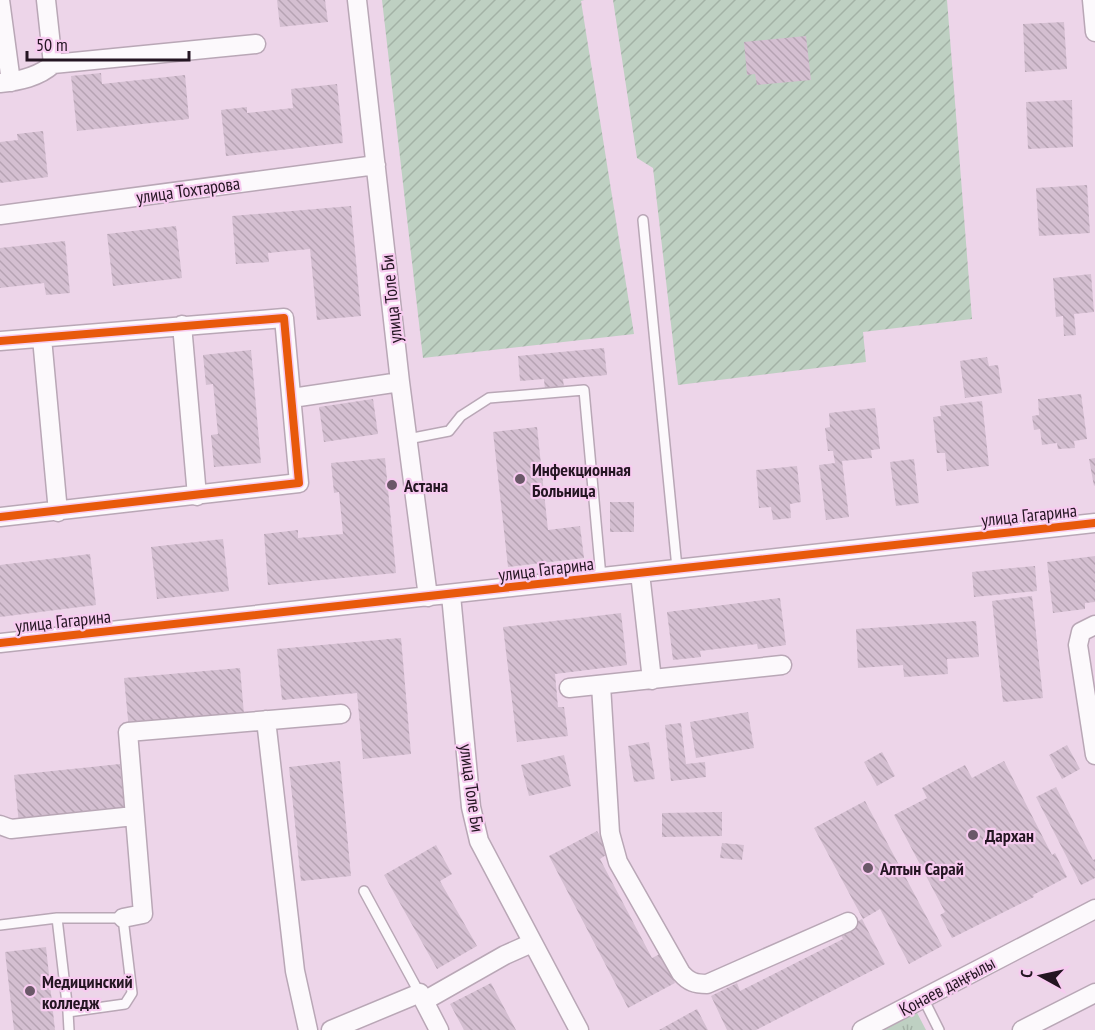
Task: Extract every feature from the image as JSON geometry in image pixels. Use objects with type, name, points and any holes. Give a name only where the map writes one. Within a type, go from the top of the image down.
[{"type":"street","points":[[0,0],[5,83],[46,71],[53,64],[256,44]]},
{"type":"street","points":[[46,0],[53,64]]},
{"type":"street","name":"улица Толе Би","points":[[357,0],[400,382],[429,597]]},
{"type":"street","points":[[1094,6],[1095,32]]},
{"type":"street","name":"улица Тохтарова","points":[[0,214],[376,165]]},
{"type":"street","points":[[0,341],[182,324],[284,318],[300,483],[0,517]]},
{"type":"street","points":[[182,324],[197,496]]},
{"type":"street","points":[[42,338],[57,512]]},
{"type":"street","points":[[292,398],[400,382]]},
{"type":"street","name":"улица Гагарина","points":[[0,643],[1095,523]]},
{"type":"street","points":[[640,573],[652,680]]},
{"type":"street","name":"улица Толе Би","points":[[451,595],[471,807],[479,841],[579,1030]]},
{"type":"street","points":[[1095,625],[1081,632],[1078,645],[1095,755]]},
{"type":"street","points":[[569,688],[782,665]]},
{"type":"street","points":[[601,685],[610,833],[618,862],[681,973],[688,981],[707,984],[848,922]]},
{"type":"street","points":[[123,918],[143,914],[128,732],[341,714]]},
{"type":"street","points":[[266,720],[295,971],[308,1030]]},
{"type":"street","points":[[0,825],[12,829],[134,816]]},
{"type":"street","name":"Қонаев даңғылы","points":[[862,1030],[1095,909]]},
{"type":"street","points":[[331,1030],[422,997],[532,943]]},
{"type":"street","points":[[1022,1030],[1095,993]]},
{"type":"street","points":[[422,997],[439,1030]]},
{"type":"lane","points":[[643,220],[677,568]]},
{"type":"lane","points":[[408,439],[448,431],[461,416],[489,398],[584,390],[601,577]]},
{"type":"lane","points":[[364,891],[422,997]]},
{"type":"lane","points":[[57,918],[69,1030]]},
{"type":"lane","points":[[0,925],[57,918],[123,918],[132,993],[130,999],[125,1004],[68,1012]]},
{"type":"lane","points":[[923,998],[939,1030]]},
{"type":"green space","points":[[382,0],[584,0],[581,1],[634,334],[423,358]]},
{"type":"green space","points":[[613,0],[947,0],[972,319],[863,332],[866,362],[678,385],[653,168],[637,158]]},
{"type":"green space","points":[[914,1007],[926,1030],[871,1030]]},
{"type":"building","points":[[277,0],[325,0],[328,22],[280,27]]},
{"type":"building","points":[[1064,22],[1067,69],[1025,72],[1023,24]]},
{"type":"building","points":[[806,36],[811,80],[757,85],[755,74],[747,75],[744,42]]},
{"type":"building","points":[[101,73],[102,84],[185,75],[189,119],[77,131],[71,76]]},
{"type":"building","points":[[337,84],[343,143],[226,156],[221,110],[247,107],[247,113],[293,108],[291,89]]},
{"type":"building","points":[[1072,100],[1073,147],[1028,149],[1026,102]]},
{"type":"building","points":[[43,131],[48,177],[0,183],[0,142],[18,140],[17,134]]},
{"type":"building","points":[[1087,185],[1090,233],[1039,236],[1036,188]]},
{"type":"building","points":[[351,206],[361,316],[317,320],[310,249],[268,253],[269,262],[236,264],[232,216]]},
{"type":"building","points":[[176,226],[182,278],[113,286],[107,234]]},
{"type":"building","points":[[65,241],[70,293],[46,295],[44,283],[0,288],[0,248]]},
{"type":"building","points":[[1091,274],[1094,312],[1074,314],[1076,335],[1064,336],[1063,316],[1056,317],[1053,278]]},
{"type":"building","points":[[604,348],[607,375],[563,379],[564,388],[545,390],[544,379],[520,381],[518,356]]},
{"type":"building","points":[[251,350],[261,463],[214,467],[211,435],[218,434],[213,384],[206,385],[203,355]]},
{"type":"building","points":[[987,357],[989,366],[998,365],[1002,393],[965,398],[960,361]]},
{"type":"building","points":[[1081,394],[1087,439],[1074,441],[1075,448],[1058,449],[1057,443],[1042,445],[1040,429],[1034,430],[1032,416],[1039,415],[1038,399]]},
{"type":"building","points":[[373,399],[378,434],[324,442],[319,407]]},
{"type":"building","points":[[982,401],[989,466],[947,471],[945,453],[937,453],[933,417],[941,416],[940,406]]},
{"type":"building","points":[[875,408],[880,449],[871,450],[872,458],[842,461],[849,517],[826,520],[819,465],[835,463],[833,451],[828,451],[825,428],[830,427],[829,413]]},
{"type":"building","name":"Инфекционная Больница","points":[[537,427],[548,530],[580,526],[584,558],[508,567],[493,432]]},
{"type":"building","points":[[385,458],[396,573],[268,585],[264,534],[298,530],[298,538],[343,534],[339,492],[334,493],[331,463]]},
{"type":"building","points":[[1095,458],[1095,485],[1094,486],[1089,459]]},
{"type":"building","points":[[914,459],[919,503],[896,506],[890,462]]},
{"type":"building","points":[[797,466],[801,502],[790,504],[791,518],[773,520],[771,507],[759,508],[756,470]]},
{"type":"building","points":[[610,502],[634,502],[634,532],[610,532]]},
{"type":"building","points":[[223,539],[229,591],[157,599],[151,547]]},
{"type":"building","points":[[90,554],[96,605],[0,617],[0,565]]},
{"type":"building","points":[[1095,556],[1095,602],[1085,603],[1085,609],[1053,613],[1047,562]]},
{"type":"building","points":[[1035,566],[1037,591],[974,597],[972,572]]},
{"type":"building","points":[[1032,596],[1043,698],[1003,702],[992,601]]},
{"type":"building","points":[[780,598],[786,645],[758,649],[757,644],[700,651],[701,657],[673,660],[667,612]]},
{"type":"building","points":[[621,613],[627,665],[555,674],[558,707],[564,707],[568,736],[517,742],[503,627]]},
{"type":"building","points":[[976,621],[979,657],[947,659],[948,674],[904,677],[903,665],[858,668],[856,629]]},
{"type":"building","points":[[401,638],[411,754],[363,759],[357,693],[282,700],[277,649]]},
{"type":"building","points":[[240,668],[244,714],[129,730],[124,678]]},
{"type":"building","points":[[748,712],[754,748],[696,758],[690,722]]},
{"type":"building","points":[[681,723],[686,764],[705,762],[706,777],[671,781],[665,725]]},
{"type":"building","points":[[649,742],[655,779],[634,782],[628,746]]},
{"type":"building","points":[[1067,745],[1080,769],[1062,779],[1049,755]]},
{"type":"building","points":[[882,752],[895,776],[877,786],[864,762]]},
{"type":"building","points":[[564,755],[571,786],[529,796],[521,765]]},
{"type":"building","points":[[340,761],[351,876],[301,881],[289,767]]},
{"type":"building","name":"Дархан","points":[[1004,761],[1052,855],[1055,853],[1067,877],[1033,895],[1034,897],[952,938],[940,915],[945,912],[894,815],[927,798],[922,788],[965,765],[972,778]]},
{"type":"building","points":[[120,764],[125,812],[19,824],[14,775]]},
{"type":"building","points":[[1056,787],[1093,860],[1095,859],[1095,878],[1081,885],[1036,797]]},
{"type":"building","name":"Алтын Сарай","points":[[865,801],[942,946],[909,964],[880,909],[863,919],[814,828]]},
{"type":"building","points":[[722,812],[722,836],[662,837],[662,813]]},
{"type":"building","points":[[597,831],[609,853],[600,859],[652,958],[660,954],[675,983],[628,1008],[549,856]]},
{"type":"building","points":[[722,843],[744,845],[742,860],[720,858]]},
{"type":"building","points":[[436,845],[452,874],[440,881],[477,946],[437,969],[384,875]]},
{"type":"building","points":[[862,919],[885,964],[756,1030],[727,1030],[711,996],[737,983],[740,991],[843,939],[839,931]]},
{"type":"building","name":"Медицинский колледж","points":[[46,947],[55,1030],[14,1030],[5,952]]},
{"type":"building","points":[[491,983],[516,1030],[464,1030],[450,1004]]},
{"type":"building","points":[[697,1009],[708,1030],[659,1030]]},
{"type":"cycle path","points":[[0,341],[284,318],[299,483],[0,517]]},
{"type":"cycle path","points":[[0,643],[1095,523]]},
{"type":"place","name":"Инфекционная Больница","points":[[520,479]]},
{"type":"place","name":"Астана","points":[[392,485]]},
{"type":"place","name":"Дархан","points":[[973,835]]},
{"type":"place","name":"Алтын Сарай","points":[[868,868]]},
{"type":"place","name":"Медицинский колледж","points":[[30,991]]}]
